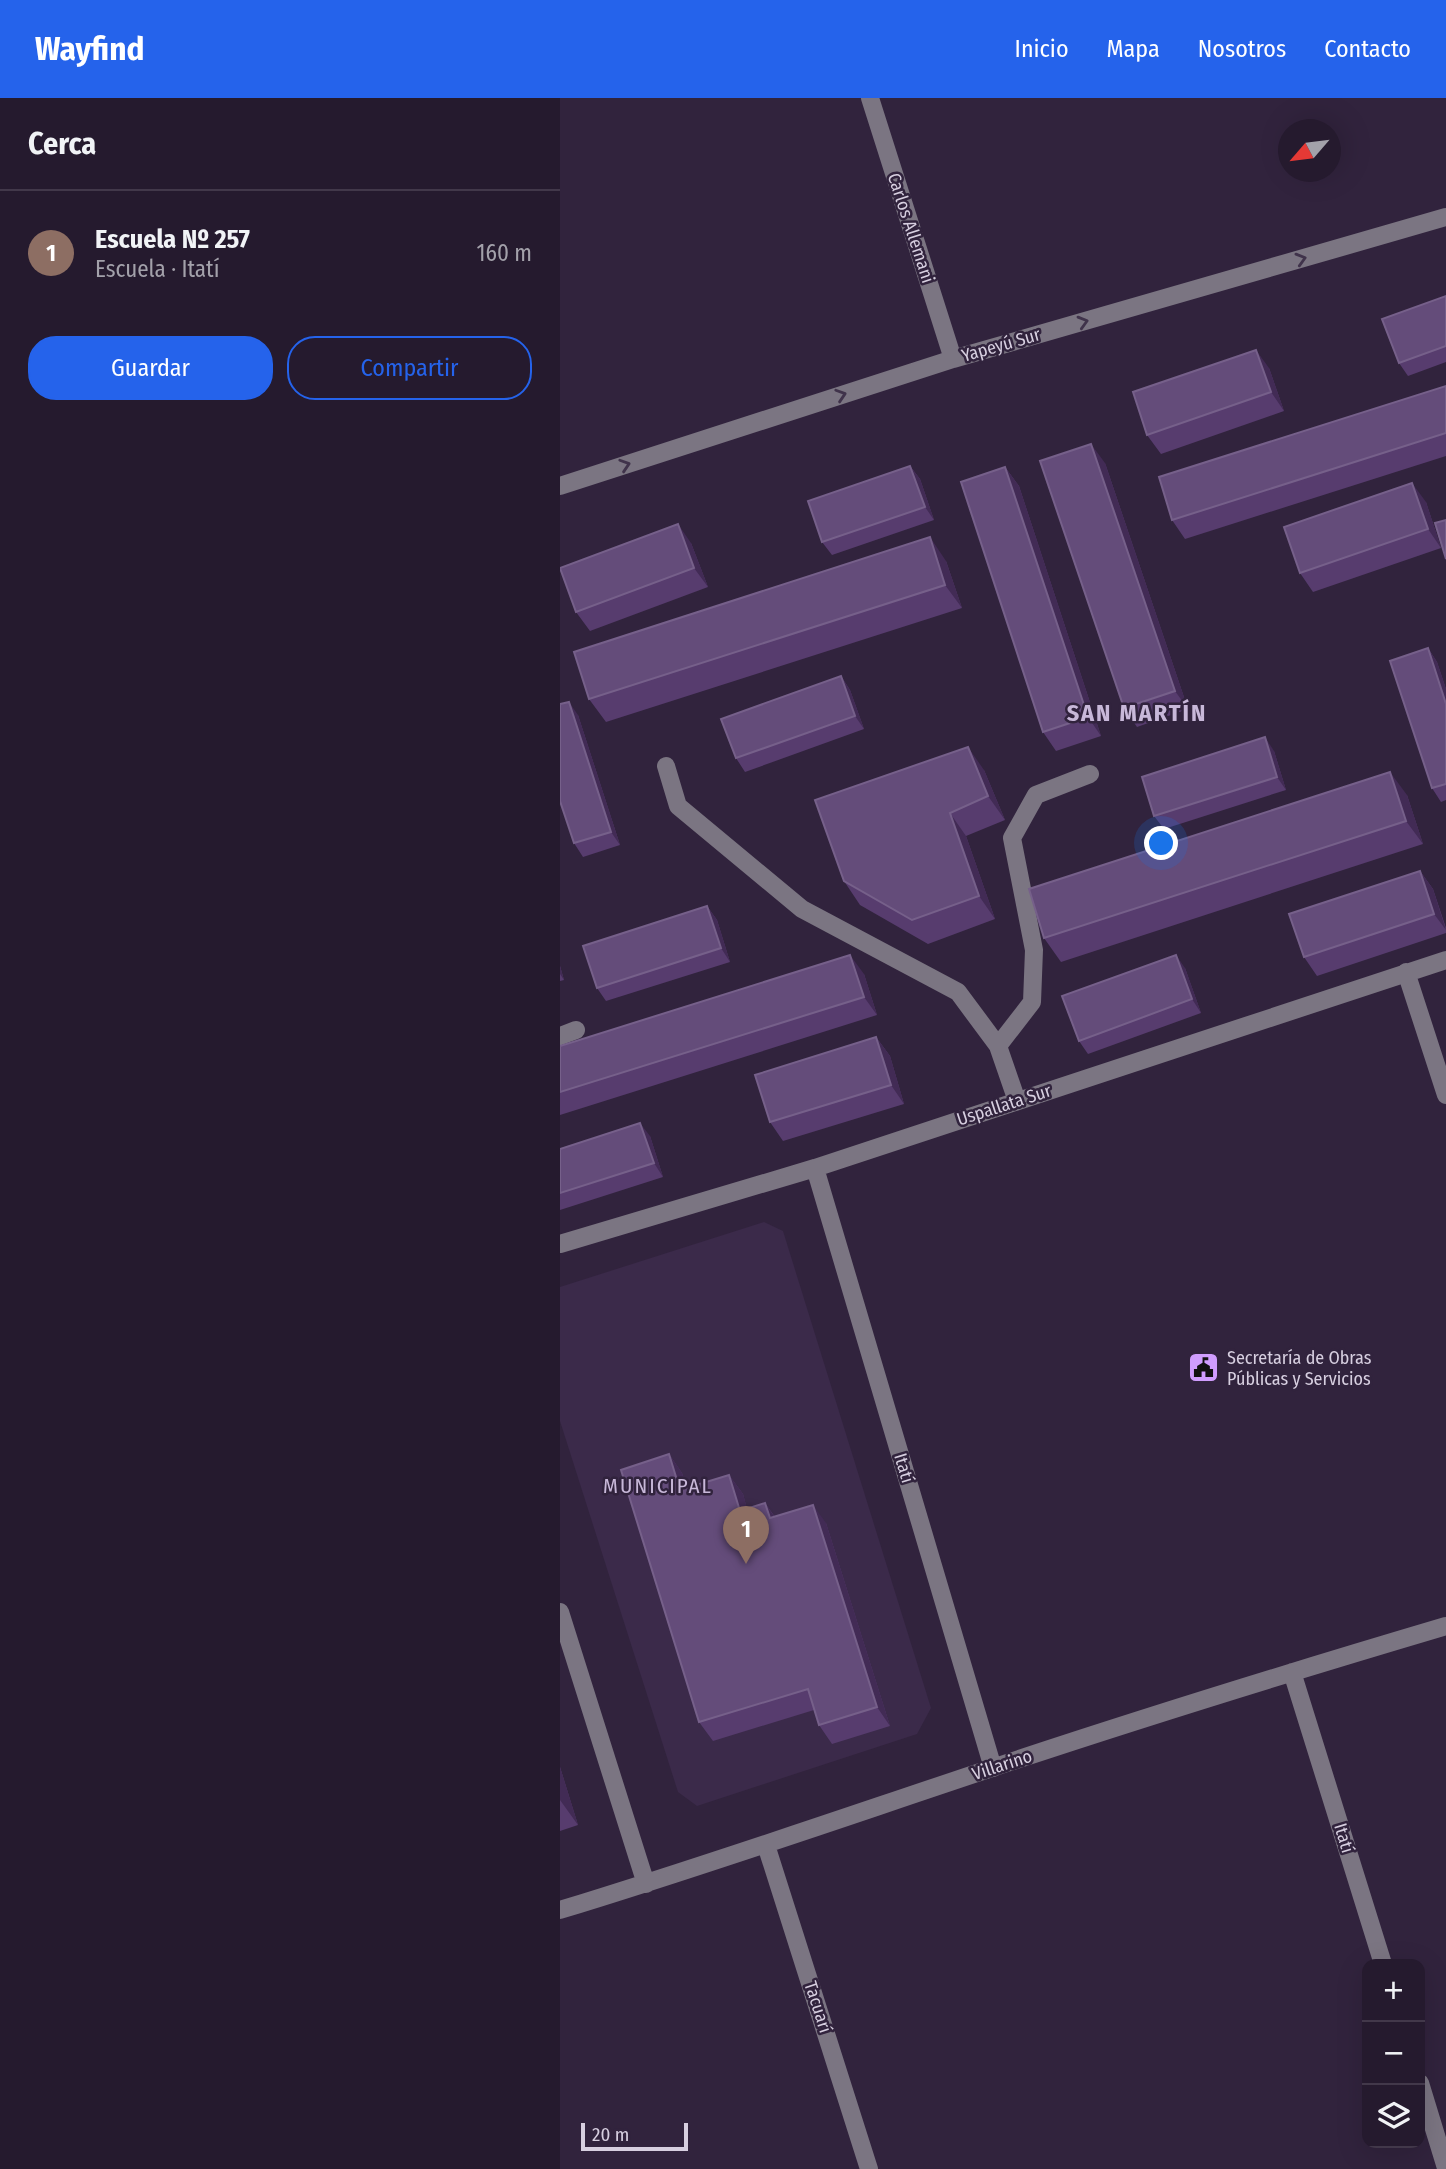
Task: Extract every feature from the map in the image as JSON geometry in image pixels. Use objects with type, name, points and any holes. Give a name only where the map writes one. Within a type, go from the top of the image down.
[{"type":"street","name":"Carlos Allemani","points":[[870,98],[953,359]]},
{"type":"street","name":"Yapeyú Sur","points":[[560,486],[953,359],[1446,217]]},
{"type":"street","points":[[666,765],[678,806],[802,909],[958,992],[998,1046],[1017,1101]]},
{"type":"street","points":[[998,1046],[1032,1002],[1034,950],[1012,838],[1037,796],[1090,774]]},
{"type":"street","name":"Uspallata Sur","points":[[560,1244],[815,1168],[1446,960]]},
{"type":"street","points":[[1406,972],[1446,1095]]},
{"type":"street","name":"Itatí","points":[[815,1168],[993,1768]]},
{"type":"street","points":[[560,1612],[646,1884]]},
{"type":"street","name":"Villarino","points":[[560,1910],[1292,1672],[1446,1626]]},
{"type":"street","name":"Itatí","points":[[1292,1672],[1381,1959]]},
{"type":"street","name":"Tacuarí","points":[[766,1845],[869,2169]]},
{"type":"street","points":[[1421,2085],[1446,2168]]},
{"type":"shaded area","points":[[764,1222],[783,1231],[931,1708],[917,1734],[697,1806],[678,1792],[560,1421],[560,1287]]},
{"type":"building","points":[[1446,296],[1446,346],[1399,363],[1382,319]]},
{"type":"building","points":[[1256,350],[1271,392],[1147,435],[1133,392]]},
{"type":"building","points":[[1446,386],[1446,433],[1172,520],[1159,477]]},
{"type":"building","points":[[1091,444],[1175,691],[1124,708],[1040,461]]},
{"type":"building","points":[[910,466],[925,507],[822,542],[808,501]]},
{"type":"building","points":[[1005,467],[1088,717],[1043,732],[961,482]]},
{"type":"building","points":[[1412,483],[1428,529],[1300,573],[1284,527]]},
{"type":"building","points":[[1446,520],[1446,559],[1435,523]]},
{"type":"building","points":[[678,524],[694,568],[576,612],[560,568]]},
{"type":"building","points":[[930,537],[945,585],[589,699],[574,652]]},
{"type":"building","points":[[1428,648],[1446,704],[1446,784],[1432,788],[1390,661]]},
{"type":"building","points":[[841,676],[855,716],[736,758],[721,719]]},
{"type":"building","points":[[569,702],[611,832],[574,843],[560,801],[560,704]]},
{"type":"building","points":[[1265,737],[1277,777],[1154,816],[1142,777]]},
{"type":"building","points":[[968,747],[988,796],[950,813],[979,896],[912,920],[844,881],[815,800]]},
{"type":"building","points":[[1390,772],[1406,821],[1044,938],[1029,889]]},
{"type":"building","points":[[1420,871],[1434,914],[1304,957],[1289,914]]},
{"type":"building","points":[[707,906],[721,948],[597,988],[583,946]]},
{"type":"building","points":[[850,955],[864,997],[560,1092],[560,1046]]},
{"type":"building","points":[[1176,955],[1192,999],[1079,1041],[1062,996]]},
{"type":"building","points":[[876,1037],[891,1085],[770,1122],[755,1075]]},
{"type":"building","points":[[640,1123],[654,1163],[560,1193],[560,1149]]},
{"type":"building","points":[[669,1454],[680,1490],[729,1475],[740,1511],[765,1503],[770,1518],[813,1505],[877,1707],[819,1725],[808,1689],[699,1722],[621,1470]]},
{"type":"place","name":"Secretaría de Obras Públicas y Servicios","points":[[1204,1368]]},
{"type":"place","name":"Escuela Nº 257","points":[[746,1564]]},
{"type":"district","name":"SAN MARTÍN","points":[[1137,713]]},
{"type":"district","name":"MUNICIPAL","points":[[658,1486]]}]
